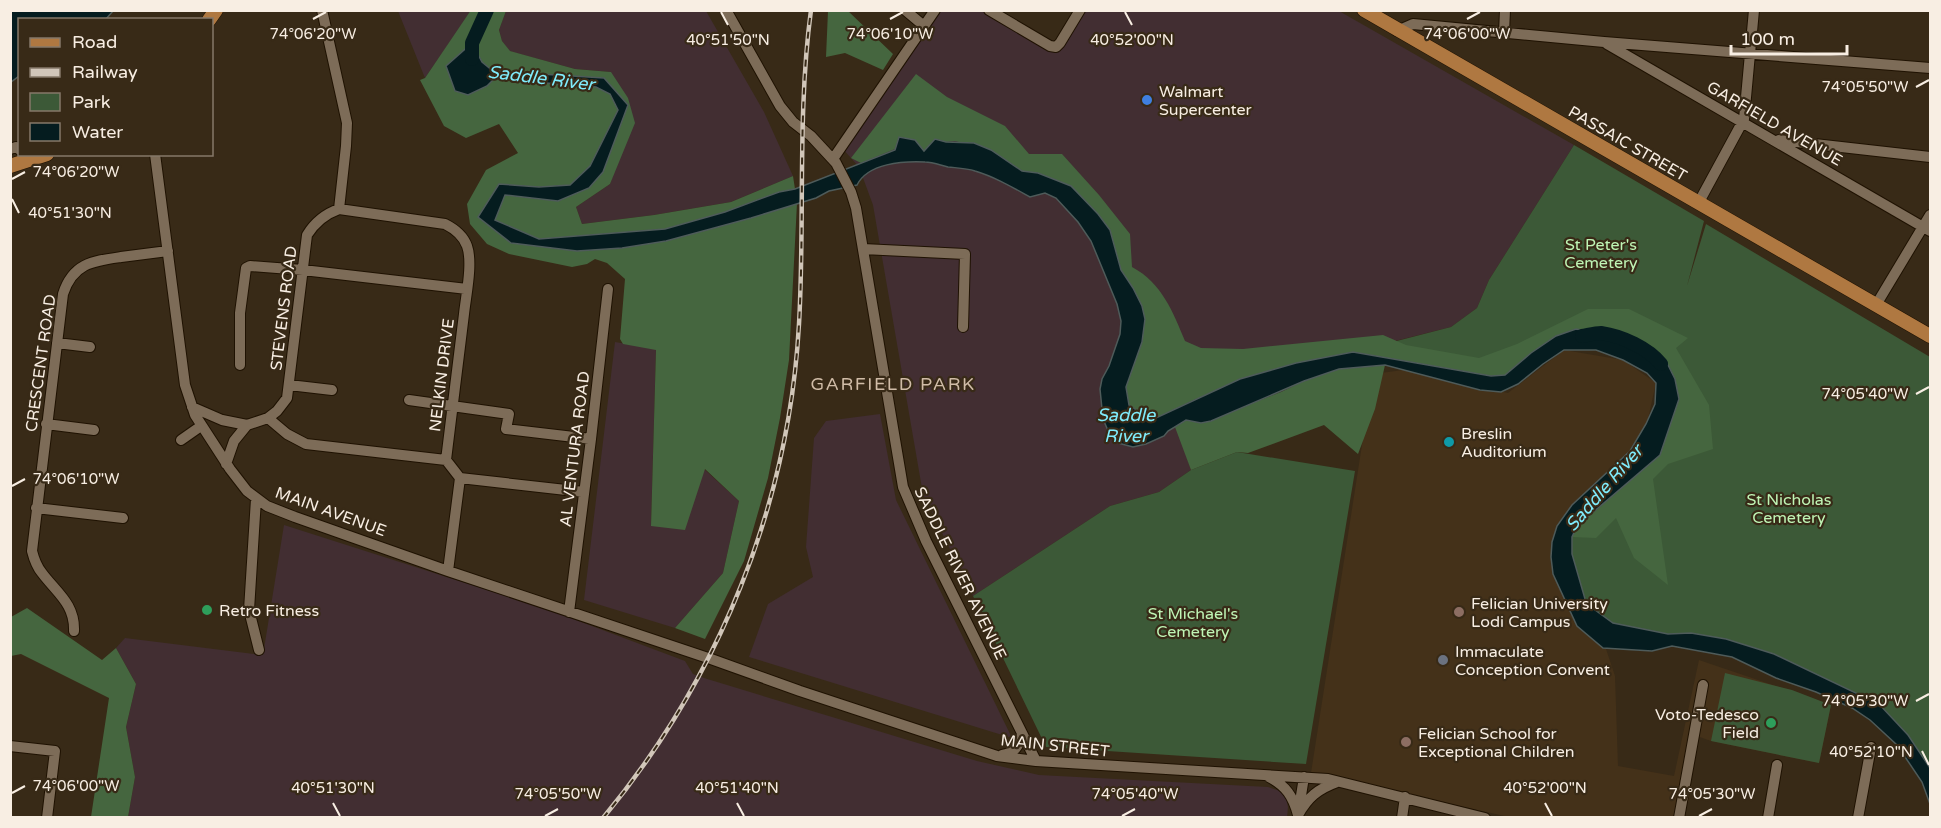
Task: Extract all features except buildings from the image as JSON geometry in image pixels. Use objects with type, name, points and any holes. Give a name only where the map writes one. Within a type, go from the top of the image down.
[{"type":"main road","name":"PASSAIC STREET","points":[[1364,10],[1930,336]]},
{"type":"main road","points":[[10,166],[24,156]]},
{"type":"street","points":[[322,10],[347,123],[339,209]]},
{"type":"street","name":"SADDLE RIVER AVENUE","points":[[726,10],[780,106],[793,122],[811,136],[835,161],[852,195],[901,478],[907,498],[1036,761]]},
{"type":"street","points":[[905,10],[924,26]]},
{"type":"street","points":[[835,161],[935,10]]},
{"type":"street","points":[[989,10],[1050,46],[1056,47],[1080,10]]},
{"type":"street","points":[[1504,33],[1505,10]]},
{"type":"street","points":[[1699,202],[1743,121],[1754,10]]},
{"type":"street","points":[[1397,31],[1413,24],[1930,68]]},
{"type":"street","name":"GARFIELD AVENUE","points":[[1604,42],[1927,229]]},
{"type":"street","points":[[1776,140],[1930,157]]},
{"type":"street","name":"MAIN AVENUE","points":[[155,156],[185,385],[201,426],[238,482],[256,499],[295,517],[448,571],[711,659]]},
{"type":"street","name":"STEVENS ROAD","points":[[268,418],[284,403],[289,385],[307,235],[322,218],[339,209]]},
{"type":"street","name":"NELKIN DRIVE","points":[[339,209],[445,224],[463,237],[469,256],[446,460]]},
{"type":"street","points":[[1876,305],[1927,229],[1930,215]]},
{"type":"street","points":[[863,249],[965,254],[963,327]]},
{"type":"street","name":"CRESCENT ROAD","points":[[74,631],[73,614],[69,605],[42,574],[32,551],[63,294],[70,278],[77,270],[94,261],[168,251]]},
{"type":"street","points":[[240,365],[240,314],[246,268],[255,265],[466,289]]},
{"type":"street","name":"AL VENTURA ROAD","points":[[568,612],[608,289]]},
{"type":"street","points":[[57,343],[90,346]]},
{"type":"street","points":[[289,385],[332,390]]},
{"type":"street","points":[[409,400],[509,414],[506,429],[591,439]]},
{"type":"street","points":[[192,407],[222,420],[247,425],[268,418],[287,435],[306,444],[446,460],[460,478],[448,571]]},
{"type":"street","points":[[46,424],[94,430]]},
{"type":"street","points":[[226,464],[234,441],[247,425]]},
{"type":"street","points":[[181,440],[201,426]]},
{"type":"street","points":[[460,478],[584,492]]},
{"type":"street","points":[[256,499],[249,610],[259,650]]},
{"type":"street","points":[[36,508],[123,518]]},
{"type":"street","name":"MAIN STREET","points":[[711,659],[997,756],[1036,761],[1339,781],[1485,818]]},
{"type":"street","points":[[1679,818],[1703,684]]},
{"type":"street","points":[[997,756],[1010,754],[1017,748],[1022,734]]},
{"type":"street","points":[[10,746],[55,751],[47,818]]},
{"type":"street","points":[[1858,818],[1871,747]]},
{"type":"street","points":[[1768,818],[1778,765]]},
{"type":"street","points":[[1265,775],[1287,789],[1298,816]]},
{"type":"street","points":[[1298,816],[1304,777]]},
{"type":"street","points":[[1298,816],[1307,799],[1315,792],[1339,781]]},
{"type":"street","points":[[1402,818],[1405,797]]},
{"type":"shaded area","points":[[936,10],[985,11],[1057,52],[1081,11],[1339,11],[1574,145],[1489,280],[1477,308],[1451,327],[1167,398],[1191,470],[1159,492],[1110,506],[973,596],[923,494],[873,205],[859,167],[842,148]]},
{"type":"shaded area","points":[[398,11],[471,11],[425,78]]},
{"type":"shaded area","points":[[506,11],[706,11],[764,112],[793,176],[731,202],[582,224],[576,207],[610,184],[615,169],[611,72],[575,69],[509,51],[502,41],[499,30]]},
{"type":"shaded area","points":[[615,342],[656,349],[651,525],[704,469],[739,501],[723,573],[675,628],[584,600]]},
{"type":"shaded area","name":"Felician University Lodi Campus","points":[[1564,350],[1623,360],[1656,383],[1644,437],[1560,580],[1604,643],[1615,676],[1618,766],[1674,776],[1699,660],[1831,705],[1819,763],[1711,741],[1694,735],[1689,800],[1682,817],[1509,817],[1311,773],[1373,374],[1403,370],[1508,393]]},
{"type":"shaded area","points":[[880,414],[896,500],[1012,738],[749,657],[768,604],[813,577],[806,547],[814,438],[826,421]]},
{"type":"shaded area","points":[[284,525],[544,608],[685,661],[693,674],[704,678],[977,761],[1039,775],[1268,787],[1280,791],[1286,798],[1287,818],[128,817],[135,777],[126,727],[136,684],[116,648],[125,638],[263,655]]},
{"type":"green space","points":[[471,10],[506,11],[499,30],[502,41],[510,51],[575,69],[611,72],[628,98],[635,123],[610,184],[576,207],[582,224],[731,202],[793,176],[795,189],[779,192],[725,212],[665,229],[539,239],[495,220],[505,195],[558,201],[588,188],[628,105],[604,78],[493,71],[482,62],[468,95],[487,86],[494,79],[596,87],[610,94],[618,110],[590,166],[570,185],[539,187],[499,184],[478,217],[511,243],[622,248],[666,241],[797,203],[789,360],[768,478],[744,561],[705,639],[675,628],[723,573],[739,501],[705,469],[685,530],[651,526],[656,350],[623,344],[620,339],[625,279],[607,263],[595,259],[587,264],[572,267],[509,254],[487,244],[470,224],[467,204],[486,170],[518,153],[499,124],[466,138],[444,126],[420,80],[425,78]]},
{"type":"green space","points":[[828,11],[848,11],[893,54],[883,70],[845,53],[826,57]]},
{"type":"green space","points":[[916,74],[947,97],[1005,126],[1029,154],[1062,154],[1130,234],[1132,267],[1159,290],[1171,309],[1185,341],[1201,348],[1243,349],[1383,335],[1406,345],[1479,358],[1517,344],[1588,309],[1629,309],[1688,338],[1676,348],[1709,405],[1713,449],[1668,464],[1653,479],[1668,585],[1634,558],[1616,518],[1596,538],[1572,537],[1577,526],[1610,498],[1679,399],[1623,338],[1575,329],[1556,336],[1505,375],[1491,376],[1353,352],[1196,399],[1156,418],[1141,413],[1129,405],[1126,387],[1142,342],[1142,306],[1121,270],[1110,230],[1071,186],[1038,173],[1022,171],[991,150],[955,141],[946,142],[936,139],[924,151],[899,137],[895,149],[861,163],[851,158]]},
{"type":"green space","name":"St Nicholas Cemetery","points":[[1574,145],[1704,221],[1687,286],[1706,224],[1930,357],[1930,768],[1908,735],[1879,704],[1774,654],[1726,639],[1691,633],[1668,634],[1613,623],[1591,607],[1585,599],[1572,555],[1572,537],[1610,498],[1675,379],[1593,332],[1505,375],[1354,352],[1451,327],[1477,308],[1489,280]]},
{"type":"green space","points":[[1385,365],[1375,409],[1358,454],[1324,425],[1248,453],[1237,452],[1191,470],[1175,427],[1186,420],[1201,423],[1339,369]]},
{"type":"green space","name":"St Michael's Cemetery","points":[[1237,452],[1355,471],[1306,764],[1046,747],[973,596],[1110,506],[1159,492],[1191,470]]},
{"type":"green space","points":[[27,608],[102,660],[116,648],[136,684],[126,727],[135,777],[128,817],[91,817],[109,698],[21,654],[11,656],[11,617]]},
{"type":"green space","name":"Voto-Tedesco Field","points":[[1725,673],[1792,690],[1831,705],[1819,763],[1711,741]]},
{"type":"water","points":[[11,10],[113,11],[107,18],[18,18],[18,77],[11,82]]},
{"type":"water","name":"Saddle River","points":[[472,43],[482,62],[493,71],[604,78],[628,105],[603,172],[589,188],[558,201],[505,195],[495,220],[539,239],[665,229],[725,212],[779,192],[795,189],[895,150],[899,137],[915,140],[924,151],[935,139],[946,142],[974,143],[991,150],[1022,171],[1038,173],[1071,186],[1110,230],[1121,270],[1142,306],[1145,319],[1142,342],[1126,387],[1129,405],[1141,413],[1156,418],[1240,379],[1296,363],[1353,352],[1491,376],[1505,375],[1556,336],[1576,329],[1623,338],[1666,361],[1675,379],[1679,399],[1660,455],[1577,526],[1572,537],[1572,554],[1585,599],[1591,607],[1613,623],[1668,634],[1691,633],[1726,639],[1774,654],[1879,704],[1908,735],[1930,768],[1930,804],[1922,782],[1897,745],[1870,720],[1852,708],[1776,678],[1732,657],[1672,646],[1652,651],[1603,648],[1577,626],[1553,574],[1552,542],[1557,526],[1572,505],[1630,451],[1655,404],[1656,383],[1647,373],[1623,360],[1596,350],[1564,350],[1518,384],[1501,392],[1480,390],[1385,365],[1339,369],[1304,381],[1211,421],[1201,423],[1186,420],[1164,436],[1146,444],[1133,447],[1118,443],[1110,435],[1103,419],[1100,389],[1120,334],[1121,321],[1117,304],[1091,241],[1078,222],[1056,198],[1045,193],[1030,197],[996,179],[972,170],[928,162],[907,162],[887,165],[869,172],[857,185],[829,191],[816,198],[751,218],[666,241],[622,248],[577,251],[511,243],[478,217],[499,184],[539,187],[570,185],[590,166],[618,110],[610,94],[596,87],[494,79],[487,86],[468,95],[455,91],[446,66]]},
{"type":"waterway","name":"Saddle River","points":[[472,59],[472,43],[487,10]]},
{"type":"waterway","name":"Saddle River","points":[[1582,336],[1601,333],[1617,337],[1642,348],[1661,364]]},
{"type":"railway","points":[[603,818],[644,764],[681,707],[713,648],[741,586],[763,523],[780,458],[792,391],[799,324],[804,88],[811,10]]},
{"type":"place","name":"Walmart Supercenter","points":[[1147,100]]},
{"type":"place","name":"Breslin Auditorium","points":[[1449,442]]},
{"type":"place","name":"Retro Fitness","points":[[207,610]]},
{"type":"place","name":"Felician University Lodi Campus","points":[[1459,612]]},
{"type":"place","name":"Immaculate Conception Convent","points":[[1443,660]]},
{"type":"place","name":"Voto-Tedesco Field","points":[[1771,723]]},
{"type":"place","name":"Felician School for Exceptional Children","points":[[1406,742]]},
{"type":"district","name":"GARFIELD PARK","points":[[893,384]]},
{"type":"park label","name":"St Peter's Cemetery","points":[[1601,253]]}]
